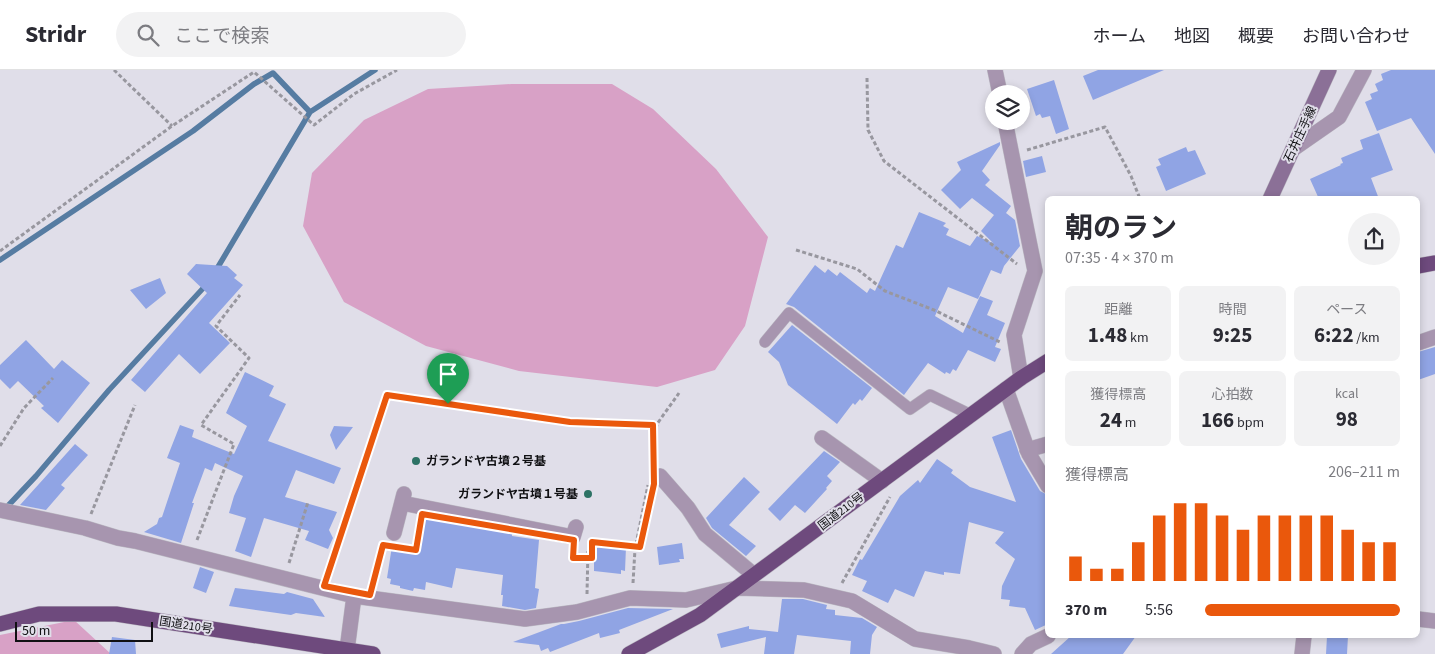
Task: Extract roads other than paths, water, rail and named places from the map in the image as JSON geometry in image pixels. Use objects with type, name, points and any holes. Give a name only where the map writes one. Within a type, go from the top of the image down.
[{"type":"highway","points":[[1420,266],[1435,263]]},
{"type":"highway","name":"国道210号","points":[[630,654],[700,615],[971,414],[1045,363]]},
{"type":"highway","name":"国道210号","points":[[0,624],[38,614],[116,614],[373,654]]},
{"type":"main road","name":"石井庄手線","points":[[1271,196],[1329,70]]},
{"type":"street","points":[[995,70],[998,85]]},
{"type":"street","points":[[1293,149],[1339,117],[1364,70]]},
{"type":"street","points":[[1007,130],[1035,271],[1014,335],[1021,378]]},
{"type":"street","points":[[1420,342],[1435,337]]},
{"type":"street","points":[[1006,389],[1027,450],[1045,481]]},
{"type":"street","points":[[822,438],[882,481]]},
{"type":"street","points":[[1027,450],[1045,445]]},
{"type":"street","points":[[660,476],[688,508],[705,534],[754,575]]},
{"type":"street","points":[[394,533],[403,498],[572,537],[576,527]]},
{"type":"street","points":[[0,510],[85,528],[118,538],[136,540],[354,596],[525,619],[586,610],[633,598],[686,600],[737,588],[804,590],[852,601],[915,639],[994,654]]},
{"type":"street","points":[[346,650],[354,596]]},
{"type":"street","points":[[1420,619],[1435,621]]},
{"type":"street","points":[[1022,654],[1032,644],[1045,638]]},
{"type":"street","points":[[1302,654],[1304,638]]},
{"type":"lane","points":[[765,342],[789,314],[910,408],[930,395],[971,414]]},
{"type":"waterway","points":[[215,272],[310,112],[375,70]]},
{"type":"waterway","points":[[0,260],[193,131],[254,84],[273,73],[310,112]]},
{"type":"waterway","points":[[5,509],[36,476],[109,390],[207,284]]},
{"type":"place","name":"ガランドヤ古墳２号基","points":[[416,461]]},
{"type":"place","name":"ガランドヤ古墳１号基","points":[[588,494]]}]
